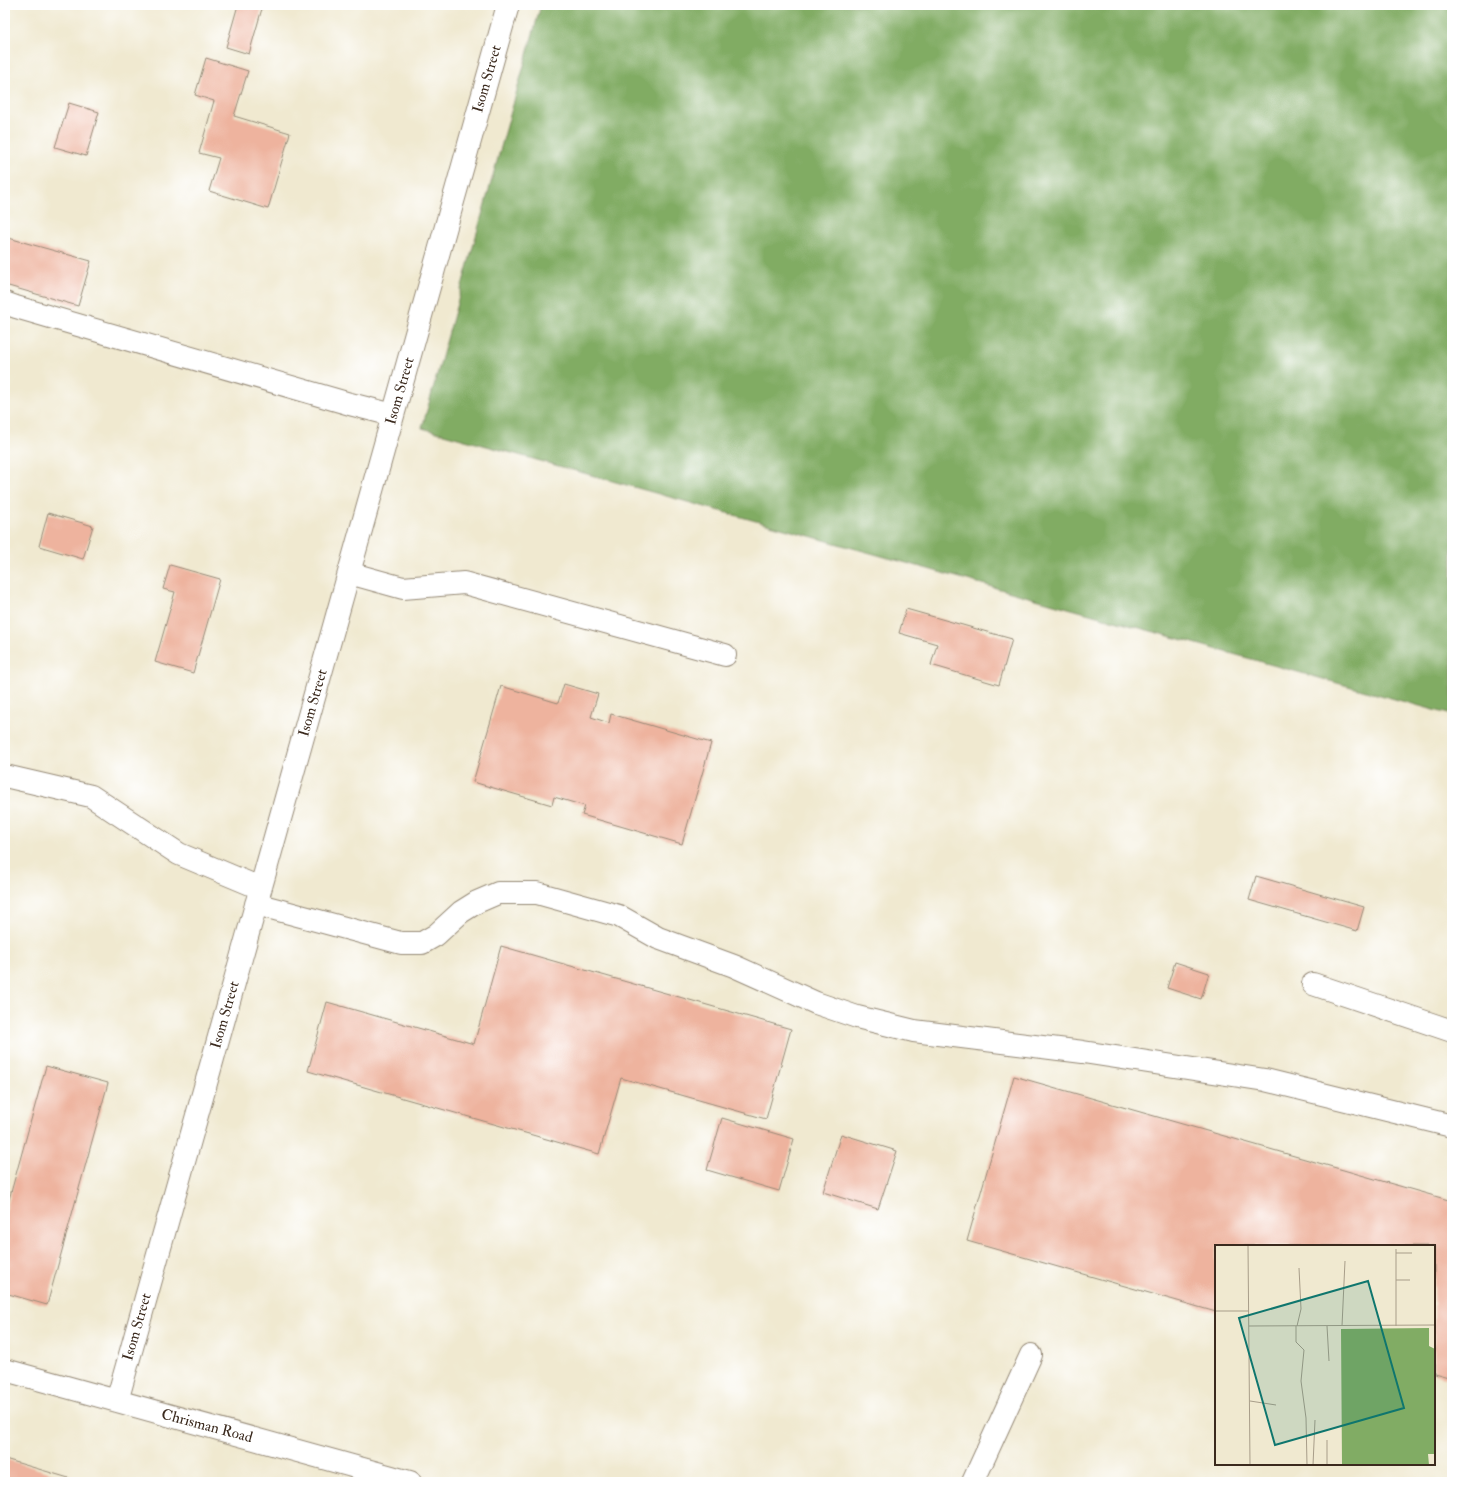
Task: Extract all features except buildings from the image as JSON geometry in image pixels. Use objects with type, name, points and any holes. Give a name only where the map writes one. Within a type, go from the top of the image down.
[{"type":"street","name":"Isom Street","points":[[116,1401],[508,5]]},
{"type":"street","points":[[5,303],[393,416]]},
{"type":"street","points":[[349,573],[403,588],[464,584],[725,655]]},
{"type":"street","points":[[5,776],[91,796],[179,854],[258,896],[401,943],[422,943],[436,935],[461,912],[477,902],[498,893],[537,892],[619,916],[658,938],[734,966],[816,1003],[857,1017],[914,1031],[1083,1052],[1265,1080],[1452,1126]]},
{"type":"street","points":[[1312,984],[1452,1031]]},
{"type":"street","points":[[973,1482],[1031,1355]]},
{"type":"street","name":"Chrisman Road","points":[[5,1370],[410,1482]]},
{"type":"green space","points":[[541,5],[1452,5],[1452,715],[422,428]]}]
